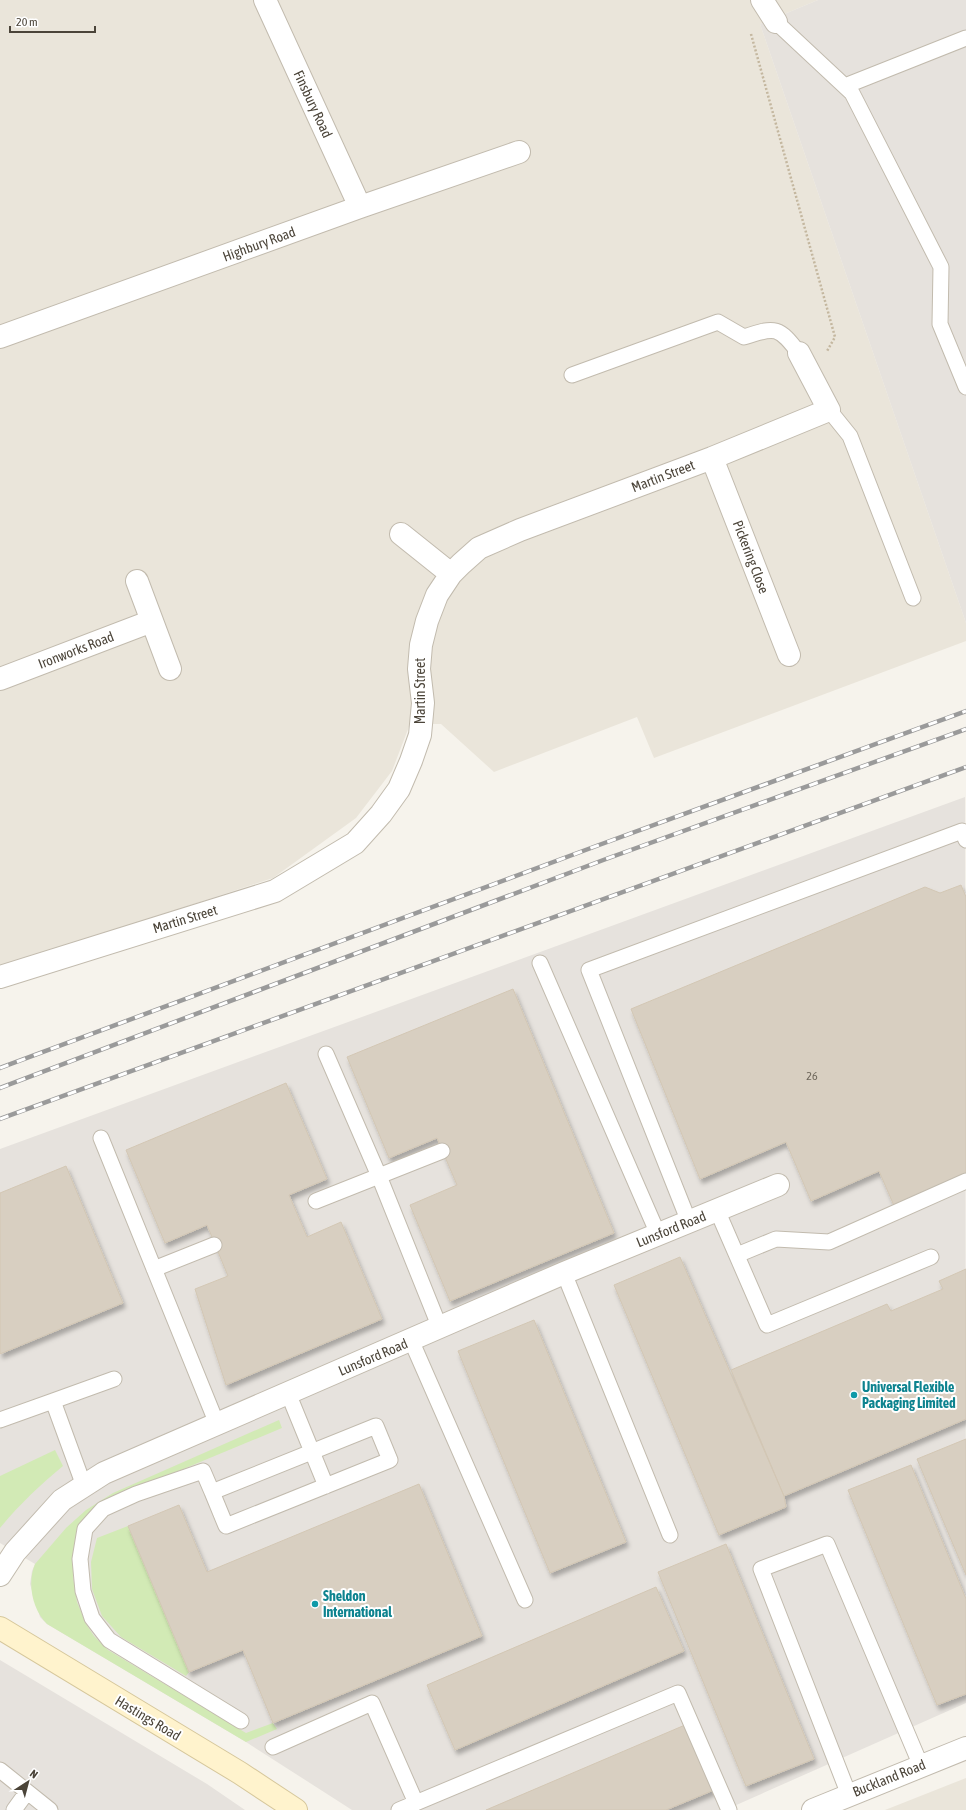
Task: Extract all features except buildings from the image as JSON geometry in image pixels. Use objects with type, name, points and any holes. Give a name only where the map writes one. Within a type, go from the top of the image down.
[{"type":"street","name":"Finsbury Road","points":[[265,0],[360,207]]},
{"type":"street","points":[[762,0],[776,22]]},
{"type":"street","name":"Highbury Road","points":[[0,337],[360,207],[519,152]]},
{"type":"street","points":[[799,354],[829,410]]},
{"type":"street","name":"Martin Street","points":[[0,977],[275,891],[355,843],[382,814],[399,788],[411,761],[420,734],[423,703],[419,669],[421,645],[427,621],[437,595],[451,574],[479,548],[506,536],[712,458],[829,410]]},
{"type":"street","name":"Pickering Close","points":[[712,458],[789,656]]},
{"type":"street","points":[[401,534],[451,574]]},
{"type":"street","points":[[137,581],[170,669]]},
{"type":"street","name":"Ironworks Road","points":[[0,679],[152,621]]},
{"type":"street","name":"Lunsford Road","points":[[0,1575],[15,1552],[62,1500],[104,1474],[564,1273],[778,1185]]},
{"type":"street","name":"Hastings Road","points":[[0,1628],[240,1773],[296,1810]]},
{"type":"street","name":"Buckland Road","points":[[813,1810],[966,1748]]},
{"type":"lane","points":[[776,22],[852,93],[941,267],[940,324],[966,387]]},
{"type":"lane","points":[[845,86],[966,38]]},
{"type":"lane","points":[[572,375],[718,322],[744,337],[767,329],[785,335],[799,354]]},
{"type":"lane","points":[[829,410],[850,436],[913,598]]},
{"type":"lane","points":[[689,1222],[589,970],[962,831],[966,840]]},
{"type":"lane","points":[[540,963],[658,1234]]},
{"type":"lane","points":[[326,1054],[440,1328]]},
{"type":"lane","points":[[101,1138],[217,1424]]},
{"type":"lane","points":[[316,1201],[442,1151]]},
{"type":"lane","points":[[737,1255],[776,1239],[829,1242],[966,1181]]},
{"type":"lane","points":[[717,1210],[767,1325],[931,1257]]},
{"type":"lane","points":[[154,1269],[214,1246]]},
{"type":"lane","points":[[564,1273],[670,1535]]},
{"type":"lane","points":[[411,1340],[525,1600]]},
{"type":"lane","points":[[0,1420],[114,1379]]},
{"type":"lane","points":[[288,1393],[326,1486]]},
{"type":"lane","points":[[53,1401],[84,1486]]},
{"type":"lane","points":[[212,1492],[376,1426],[390,1460],[226,1526],[203,1471],[136,1494],[103,1509],[85,1529],[80,1559],[83,1591],[92,1618],[109,1640],[241,1721]]},
{"type":"lane","points":[[849,1795],[761,1569],[827,1544],[921,1766]]},
{"type":"lane","points":[[399,1810],[678,1694],[729,1810]]},
{"type":"lane","points":[[273,1747],[372,1703],[416,1803]]},
{"type":"lane","points":[[0,1770],[50,1810]]},
{"type":"lane","points":[[14,1810],[27,1792]]},
{"type":"path","points":[[751,32],[835,337],[811,378]]},
{"type":"shaded area","points":[[0,0],[818,0],[760,24],[966,623],[966,641],[654,758],[637,717],[494,772],[441,724],[410,724],[392,771],[356,818],[273,878],[0,968]]},
{"type":"shaded area","points":[[818,0],[966,0],[966,623],[760,24]]},
{"type":"shaded area","points":[[965,797],[966,1703],[725,1810],[352,1810],[246,1742],[47,1624],[40,1617],[30,1584],[32,1571],[35,1564],[0,1543],[0,1149]]},
{"type":"shaded area","points":[[0,1660],[207,1784],[245,1810],[0,1810]]},
{"type":"shaded area","points":[[966,1778],[966,1810],[885,1810]]},
{"type":"green space","points":[[279,1420],[282,1428],[109,1500],[74,1556],[73,1577],[77,1602],[86,1624],[94,1636],[108,1650],[246,1733],[273,1723],[277,1729],[246,1742],[47,1624],[38,1611],[32,1596],[31,1579],[35,1564],[66,1528],[86,1510],[113,1493]]},
{"type":"green space","points":[[55,1450],[63,1466],[46,1480],[0,1528],[0,1476]]},
{"type":"green space","points":[[128,1526],[189,1672],[186,1676],[121,1637],[102,1616],[92,1589],[91,1562],[97,1538]]},
{"type":"railway","points":[[0,1068],[599,845],[966,711]]},
{"type":"railway","points":[[0,1088],[606,859],[966,729]]},
{"type":"railway","points":[[0,1119],[966,767]]},
{"type":"place","name":"Universal Flexible Packaging Limited","points":[[854,1395]]},
{"type":"place","name":"Sheldon International","points":[[315,1604]]}]
